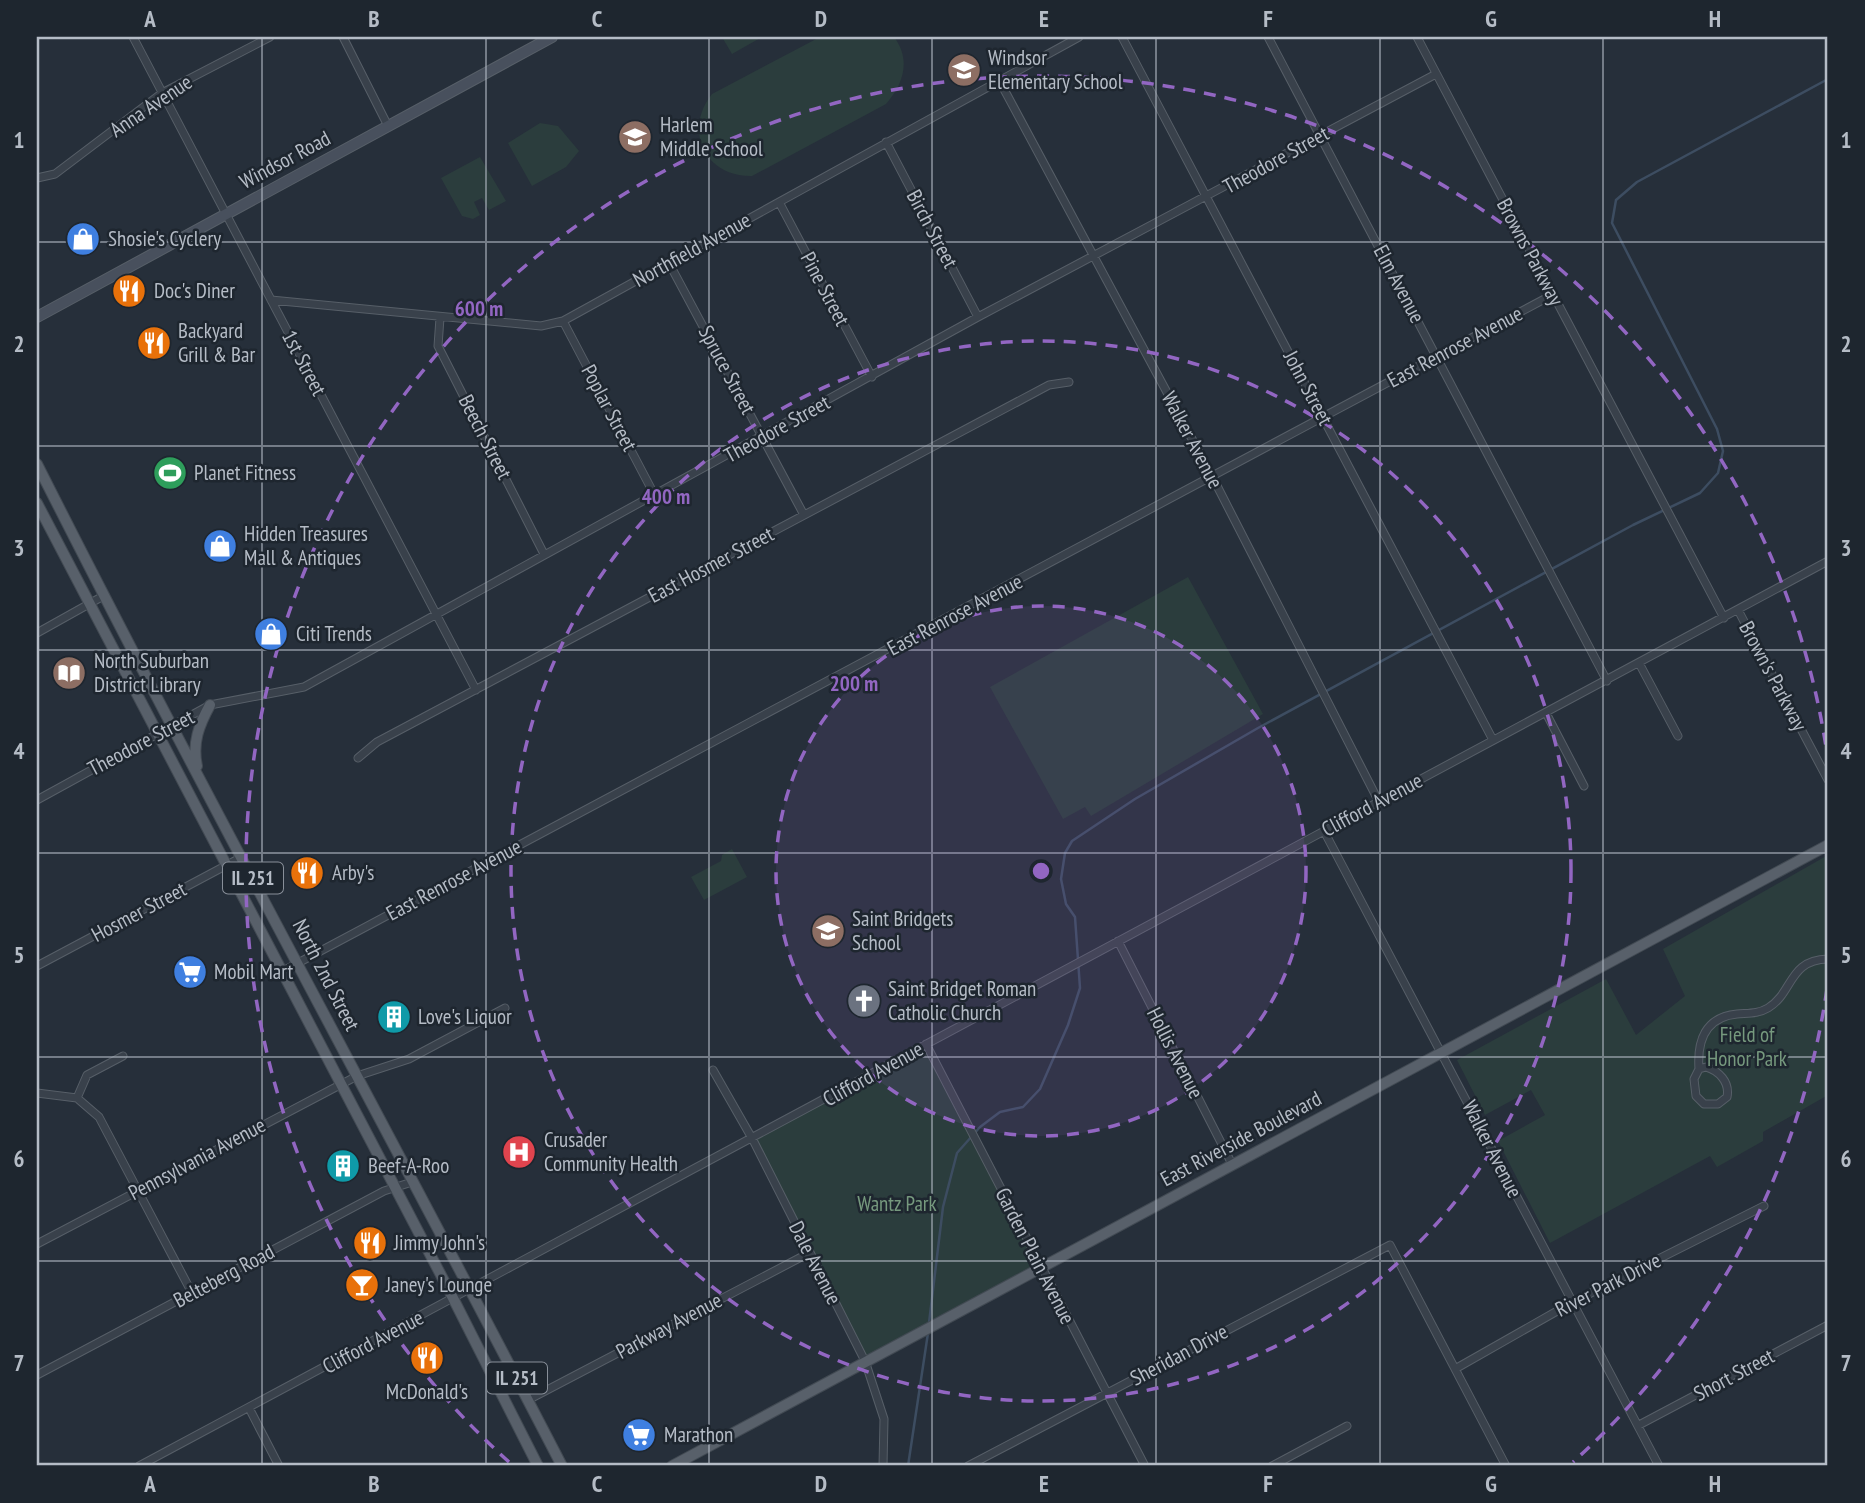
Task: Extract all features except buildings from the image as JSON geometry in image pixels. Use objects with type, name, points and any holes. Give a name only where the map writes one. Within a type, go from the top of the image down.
[{"type":"main road","name":"North 2nd Street","points":[[38,471],[412,1182],[472,1290],[562,1466]]},
{"type":"main road","name":"North 2nd Street","points":[[37,503],[283,971],[538,1466]]},
{"type":"main road","points":[[200,776],[195,759],[196,739],[198,728],[210,705]]},
{"type":"main road","name":"East Riverside Boulevard","points":[[672,1466],[1828,845]]},
{"type":"main road","points":[[492,1375],[510,1366]]},
{"type":"street","name":"1st Street","points":[[132,37],[476,690]]},
{"type":"street","name":"Anna Avenue","points":[[37,178],[55,174],[162,93],[270,37]]},
{"type":"street","points":[[343,37],[388,125]]},
{"type":"street","name":"Northfield Avenue","points":[[271,300],[541,326],[563,321],[1079,37]]},
{"type":"street","name":"John Street","points":[[1122,37],[1493,740]]},
{"type":"street","name":"Elm Avenue","points":[[1268,37],[1607,681]]},
{"type":"street","name":"Browns Parkway","points":[[1417,37],[1660,494]]},
{"type":"street","name":"Windsor Road","points":[[37,317],[548,38]]},
{"type":"street","name":"Theodore Street","points":[[37,800],[210,705],[304,687],[978,317],[1436,74]]},
{"type":"street","name":"Walker Avenue","points":[[999,80],[1213,478],[1380,802]]},
{"type":"street","name":"Birch Street","points":[[887,142],[978,317]]},
{"type":"street","name":"Pine Street","points":[[779,202],[872,377]]},
{"type":"street","name":"Spruce Street","points":[[669,263],[804,515]]},
{"type":"street","name":"East Renrose Avenue","points":[[283,971],[1213,478],[1552,295]]},
{"type":"street","name":"Beech Street","points":[[440,318],[438,346],[544,554]]},
{"type":"street","name":"Poplar Street","points":[[563,321],[654,496]]},
{"type":"street","name":"East Hosmer Street","points":[[358,758],[377,742],[1049,384],[1069,382]]},
{"type":"street","name":"Brown's Parkway","points":[[1660,494],[1724,618]]},
{"type":"street","name":"Clifford Avenue","points":[[139,1466],[454,1300],[1828,561]]},
{"type":"street","points":[[37,633],[105,595]]},
{"type":"street","name":"Brown's Parkway","points":[[1738,610],[1828,780]]},
{"type":"street","points":[[1639,663],[1678,736]]},
{"type":"street","points":[[1546,713],[1584,786]]},
{"type":"street","name":"Walker Avenue","points":[[1324,831],[1659,1466]]},
{"type":"street","name":"Hosmer Street","points":[[37,966],[242,857]]},
{"type":"street","name":"Hollis Avenue","points":[[1118,941],[1232,1164]]},
{"type":"street","points":[[1699,1069],[1712,1069],[1727,1085],[1727,1097],[1718,1104],[1704,1104],[1696,1096],[1693,1079],[1699,1069],[1700,1042],[1710,1025],[1727,1015],[1760,1012],[1769,1008],[1796,972],[1810,962],[1828,958]]},
{"type":"street","name":"Pennsylvania Avenue","points":[[37,1244],[341,1084],[409,1059],[505,1007]]},
{"type":"street","name":"Garden Plain Avenue","points":[[926,1044],[1145,1466]]},
{"type":"street","points":[[77,1098],[87,1075],[122,1056]]},
{"type":"street","name":"Dale Avenue","points":[[713,1070],[752,1140],[865,1361],[884,1419],[883,1466]]},
{"type":"street","points":[[37,1093],[77,1098],[99,1117],[192,1293]]},
{"type":"street","name":"Belteberg Road","points":[[37,1375],[378,1194],[412,1182]]},
{"type":"street","name":"River Park Drive","points":[[1455,1369],[1573,1301],[1764,1206]]},
{"type":"street","name":"Sheridan Drive","points":[[968,1466],[1390,1245],[1455,1369]]},
{"type":"street","name":"Parkway Avenue","points":[[528,1401],[809,1253]]},
{"type":"street","name":"Short Street","points":[[1639,1424],[1828,1325]]},
{"type":"street","points":[[1455,1369],[1506,1466]]},
{"type":"street","points":[[249,1408],[279,1466]]},
{"type":"street","points":[[1272,1466],[1347,1426]]},
{"type":"green space","points":[[722,37],[762,37],[732,54]]},
{"type":"green space","points":[[820,37],[894,37],[904,63],[901,80],[892,96],[886,104],[752,176],[722,169],[703,149],[700,136],[699,122],[703,108],[712,94]]},
{"type":"green space","points":[[540,123],[558,126],[579,151],[566,167],[532,186],[508,143]]},
{"type":"green space","points":[[480,157],[506,201],[489,210],[482,198],[474,202],[480,215],[473,219],[462,216],[441,178]]},
{"type":"green space","points":[[1188,577],[1263,714],[1091,816],[1085,807],[1063,819],[990,687]]},
{"type":"green space","points":[[732,849],[747,877],[704,900],[691,877],[721,861],[722,855]]},
{"type":"green space","name":"Field of Honor Park","points":[[1828,855],[1828,1095],[1763,1132],[1763,1141],[1717,1167],[1710,1156],[1550,1243],[1498,1141],[1545,1115],[1531,1090],[1485,1115],[1457,1060],[1606,979],[1636,1035],[1685,996],[1663,949]]},
{"type":"green space","name":"Wantz Park","points":[[926,1044],[1041,1269],[865,1361],[753,1140]]},
{"type":"waterway","points":[[929,1323],[943,1207],[957,1153],[980,1127],[1000,1112],[1023,1107],[1040,1089],[1068,1025],[1080,988],[1075,917],[1066,904],[1061,879],[1065,853],[1072,841],[1135,799],[1258,728],[1633,525],[1700,493],[1718,473],[1723,451],[1717,429],[1612,223],[1616,200],[1637,182],[1828,79]]},
{"type":"waterway","points":[[908,1466],[928,1333]]},
{"type":"place","name":"Windsor Elementary School","points":[[964,70]]},
{"type":"place","name":"Harlem Middle School","points":[[635,137]]},
{"type":"place","name":"Shosie's Cyclery","points":[[83,239]]},
{"type":"place","name":"Doc's Diner","points":[[129,291]]},
{"type":"place","name":"Backyard Grill & Bar","points":[[154,343]]},
{"type":"place","name":"Planet Fitness","points":[[170,473]]},
{"type":"place","name":"Hidden Treasures Mall & Antiques","points":[[220,546]]},
{"type":"place","name":"Citi Trends","points":[[271,634]]},
{"type":"place","name":"North Suburban District Library","points":[[69,673]]},
{"type":"place","name":"Arby's","points":[[307,873]]},
{"type":"place","name":"Saint Bridgets School","points":[[828,931]]},
{"type":"place","name":"Mobil Mart","points":[[190,972]]},
{"type":"place","name":"Saint Bridget Roman Catholic Church","points":[[864,1001]]},
{"type":"place","name":"Love's Liquor","points":[[394,1017]]},
{"type":"place","name":"Crusader Community Health","points":[[519,1152]]},
{"type":"place","name":"Beef-A-Roo","points":[[343,1166]]},
{"type":"place","name":"Jimmy John's","points":[[370,1243]]},
{"type":"place","name":"Janey's Lounge","points":[[362,1285]]},
{"type":"place","name":"McDonald's","points":[[427,1358]]},
{"type":"place","name":"Marathon","points":[[639,1435]]}]
